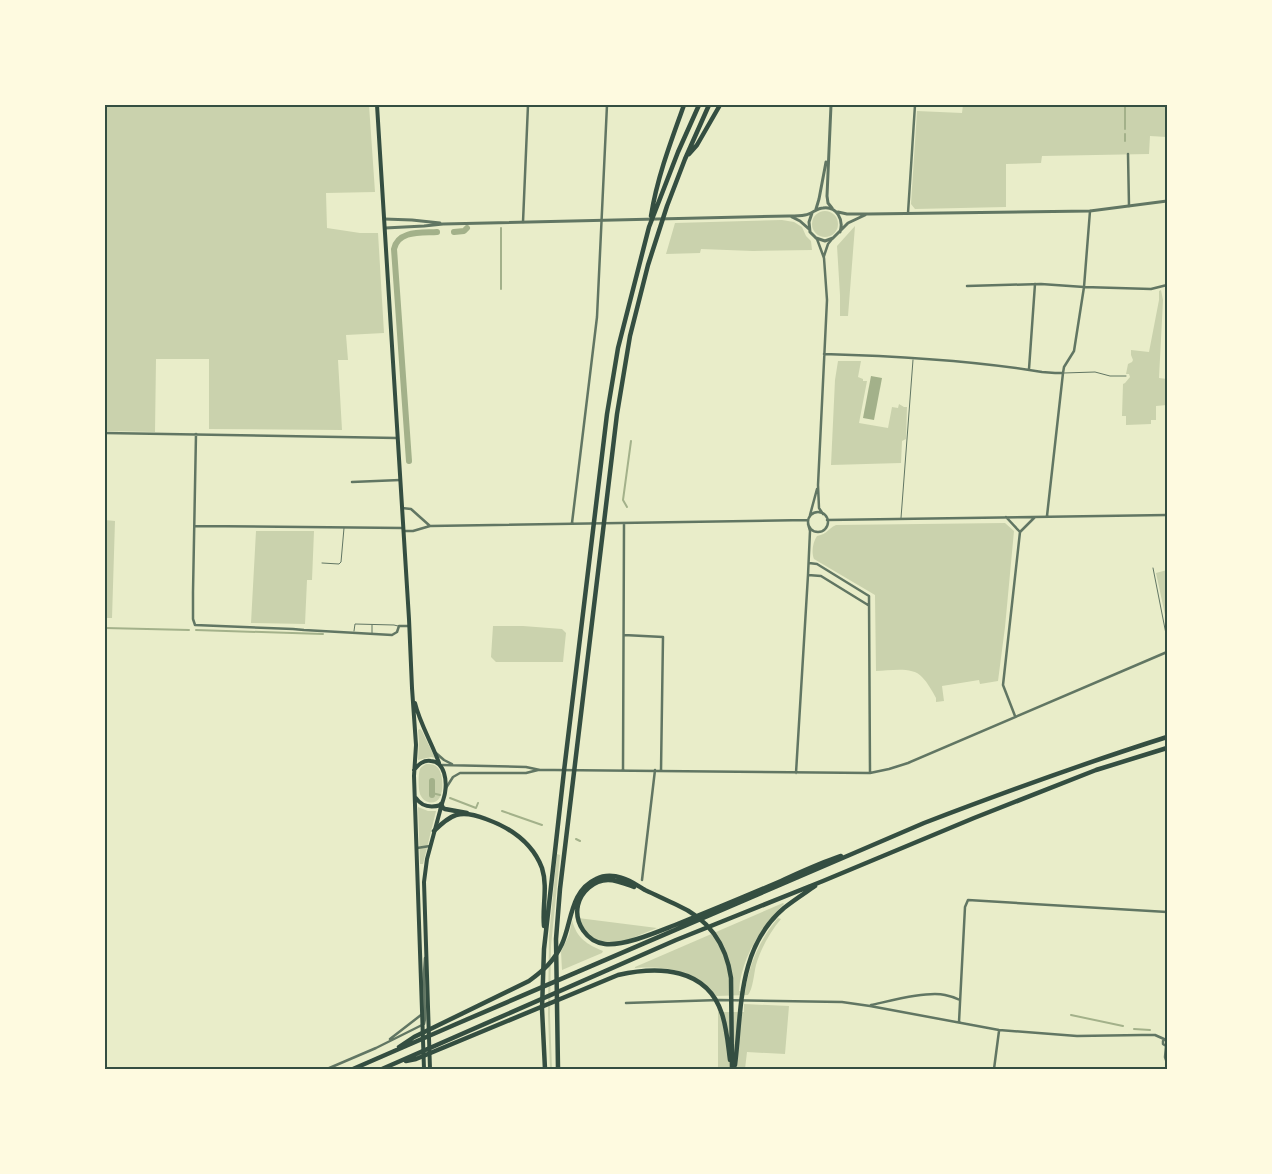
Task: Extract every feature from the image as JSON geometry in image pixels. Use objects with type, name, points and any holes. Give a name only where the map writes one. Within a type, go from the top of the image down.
[{"type":"highway","points":[[544,1069],[542,1009],[545,938],[607,414],[618,348],[649,227],[654,196],[684,105]]},
{"type":"highway","points":[[649,227],[678,152],[699,105]]},
{"type":"highway","points":[[558,1069],[556,948],[560,889],[616,414],[630,336],[648,265],[667,206],[709,105]]},
{"type":"highway","points":[[685,159],[697,145],[720,105]]},
{"type":"highway","points":[[353,1069],[924,823],[1093,761],[1167,737]]},
{"type":"highway","points":[[382,1069],[676,940],[974,818],[1088,774],[1167,748]]},
{"type":"highway","points":[[441,805],[446,809],[472,814],[501,825],[522,838],[536,857],[545,882],[543,918],[545,938]]},
{"type":"highway","points":[[434,831],[449,818],[457,815],[472,814]]},
{"type":"highway","points":[[646,890],[609,880],[593,884],[586,890],[578,904],[577,912],[584,932],[589,937],[604,944],[622,943],[650,935],[833,859],[864,849]]},
{"type":"highway","points":[[387,1054],[414,1037],[523,985],[539,974],[552,961],[561,945],[578,894],[591,881],[600,877],[616,876],[624,878],[692,912],[706,923],[720,942],[729,964],[731,978],[732,1069]]},
{"type":"highway","points":[[732,1069],[746,971],[751,955],[760,937],[784,909],[823,881]]},
{"type":"highway","points":[[398,1062],[416,1059],[618,975],[643,970],[654,970],[676,972],[693,978],[699,981],[714,996],[723,1015],[732,1069]]},
{"type":"main road","points":[[377,105],[416,745],[414,770],[424,1069]]},
{"type":"main road","points":[[412,688],[418,714],[445,777],[446,790],[427,858],[424,882],[430,1069]]},
{"type":"main road","points":[[414,770],[424,761],[433,761],[440,764]]},
{"type":"main road","points":[[416,796],[418,801],[426,806],[441,805]]},
{"type":"street","points":[[523,222],[528,105]]},
{"type":"street","points":[[572,523],[597,317],[607,105]]},
{"type":"street","points":[[831,105],[827,198],[830,205],[839,215],[841,221],[840,232]]},
{"type":"street","points":[[908,213],[915,105]]},
{"type":"street","points":[[810,230],[809,219],[815,211],[819,199],[828,149]]},
{"type":"street","points":[[1128,154],[1129,206]]},
{"type":"street","points":[[385,228],[443,224],[789,216],[805,215],[825,208],[847,214],[1090,210],[1167,201]]},
{"type":"street","points":[[1047,516],[1063,373],[1064,367],[1074,350],[1084,287],[1090,210]]},
{"type":"street","points":[[824,258],[828,244],[846,225],[868,214]]},
{"type":"street","points":[[789,216],[806,225],[819,242],[824,258],[827,300],[818,485],[820,512],[827,520],[826,527],[813,535],[810,540]]},
{"type":"street","points":[[384,219],[443,224]]},
{"type":"street","points":[[814,237],[823,240],[832,239]]},
{"type":"street","points":[[1029,370],[1035,284]]},
{"type":"street","points":[[967,286],[1035,284],[1151,289],[1167,285]]},
{"type":"street","points":[[824,354],[958,360],[1063,373]]},
{"type":"street","points":[[105,433],[398,438]]},
{"type":"street","points":[[196,434],[193,620],[195,625],[372,634],[392,634],[397,632],[399,626],[409,626]]},
{"type":"street","points":[[352,482],[401,480]]},
{"type":"street","points":[[796,773],[809,563],[810,540],[808,524],[818,485]]},
{"type":"street","points":[[402,508],[412,509],[430,526]]},
{"type":"street","points":[[195,526],[344,527],[413,531],[430,526],[809,518],[815,513],[823,514]]},
{"type":"street","points":[[827,520],[1167,515]]},
{"type":"street","points":[[1015,716],[1003,685],[1020,532],[1036,516]]},
{"type":"street","points":[[1006,517],[1020,532]]},
{"type":"street","points":[[623,770],[624,523]]},
{"type":"street","points":[[808,524],[812,530],[819,531]]},
{"type":"street","points":[[809,563],[817,564],[869,596],[870,773]]},
{"type":"street","points":[[808,575],[821,576],[869,605]]},
{"type":"street","points":[[624,635],[663,637],[661,771]]},
{"type":"street","points":[[446,790],[451,780],[460,773],[540,770],[655,770],[870,773],[908,763],[1167,652]]},
{"type":"street","points":[[436,753],[444,760],[456,765]]},
{"type":"street","points":[[440,764],[526,767],[540,770]]},
{"type":"street","points":[[642,880],[655,770]]},
{"type":"street","points":[[417,848],[431,846]]},
{"type":"street","points":[[959,1022],[965,908],[968,900],[1167,912]]},
{"type":"street","points":[[327,1069],[425,1023],[424,973],[426,953]]},
{"type":"street","points":[[870,1006],[937,994],[960,1000]]},
{"type":"street","points":[[626,1003],[726,1000],[842,1002],[999,1030],[1077,1036],[1155,1036],[1166,1039],[1163,1042],[1167,1046],[1165,1058],[1167,1063]]},
{"type":"street","points":[[382,1044],[422,1014]]},
{"type":"street","points":[[994,1069],[999,1030]]},
{"type":"lane","points":[[901,519],[913,357]]},
{"type":"lane","points":[[1063,373],[1095,372],[1110,376],[1126,376]]},
{"type":"lane","points":[[322,563],[339,564],[341,562],[344,527]]},
{"type":"lane","points":[[1153,568],[1167,639]]},
{"type":"lane","points":[[354,632],[355,624],[399,626]]},
{"type":"lane","points":[[372,624],[372,634]]},
{"type":"shaded area","points":[[105,105],[369,105],[375,192],[326,193],[327,228],[360,233],[378,233],[384,333],[346,335],[348,360],[338,360],[342,430],[209,429],[209,359],[156,359],[155,432],[105,431]]},
{"type":"shaded area","points":[[963,105],[1167,105],[1167,137],[1150,136],[1149,154],[1042,156],[1041,163],[1006,164],[1006,207],[915,209],[911,204],[917,111],[962,113]]},
{"type":"shaded area","points":[[825,211],[834,215],[838,224],[834,233],[825,237],[816,233],[812,224],[816,215]]},
{"type":"shaded area","points":[[782,220],[794,222],[802,227],[806,236],[811,241],[812,250],[753,251],[701,249],[700,253],[666,254],[675,223]]},
{"type":"shaded area","points":[[855,226],[848,316],[840,316],[837,246]]},
{"type":"shaded area","points":[[1161,290],[1163,300],[1159,378],[1167,379],[1167,405],[1156,406],[1156,420],[1151,420],[1151,424],[1126,425],[1126,416],[1122,416],[1123,384],[1130,377],[1129,374],[1126,374],[1128,364],[1133,360],[1131,350],[1149,352],[1159,291]]},
{"type":"shaded area","points":[[838,361],[861,361],[858,377],[863,379],[863,381],[867,381],[859,423],[888,428],[892,407],[898,408],[899,404],[907,407],[906,439],[902,441],[901,463],[831,465],[835,380]]},
{"type":"shaded area","points":[[871,376],[882,378],[874,420],[863,418]]},
{"type":"shaded area","points":[[105,520],[115,521],[112,618],[105,618]]},
{"type":"shaded area","points":[[1005,523],[1014,531],[998,681],[980,684],[979,680],[942,686],[944,701],[936,702],[930,687],[924,679],[913,671],[876,671],[875,595],[814,559],[813,547],[817,536],[836,525]]},
{"type":"shaded area","points":[[256,531],[314,531],[312,580],[307,580],[305,624],[251,623]]},
{"type":"shaded area","points":[[1167,570],[1167,624],[1156,573]]},
{"type":"shaded area","points":[[493,626],[562,629],[566,633],[563,662],[496,662],[491,657]]},
{"type":"shaded area","points":[[420,729],[435,758],[418,760],[418,730]]},
{"type":"shaded area","points":[[426,764],[436,766],[442,777],[441,794],[438,800],[433,802],[425,801],[419,791],[419,771]]},
{"type":"shaded area","points":[[418,807],[428,811],[436,811],[423,864],[420,864]]},
{"type":"shaded area","points":[[557,854],[560,855],[551,946],[550,1015],[552,1069],[550,1069],[548,1014],[549,936]]},
{"type":"shaded area","points":[[783,903],[760,933],[748,955],[739,991],[745,992],[752,962],[761,943],[778,918],[781,919],[760,952],[748,995],[716,996],[698,980],[679,971],[658,968],[635,968],[635,967]]},
{"type":"shaded area","points":[[578,918],[657,928],[620,943],[605,944],[588,936]]},
{"type":"shaded area","points":[[572,920],[583,940],[603,951],[562,970],[561,952],[569,935]]},
{"type":"shaded area","points":[[744,1004],[789,1006],[785,1054],[747,1052],[745,1069],[718,1069],[718,1012],[744,1012]]},
{"type":"waterway","points":[[1125,105],[1125,129]]},
{"type":"waterway","points":[[1125,134],[1125,141]]},
{"type":"waterway","points":[[454,232],[464,231],[467,228]]},
{"type":"waterway","points":[[501,228],[501,289]]},
{"type":"waterway","points":[[409,461],[394,249],[400,238],[405,236],[437,232]]},
{"type":"waterway","points":[[627,507],[623,500],[631,441]]},
{"type":"waterway","points":[[105,628],[189,630]]},
{"type":"waterway","points":[[196,630],[323,634]]},
{"type":"waterway","points":[[432,781],[432,795]]},
{"type":"waterway","points":[[432,793],[440,795]]},
{"type":"waterway","points":[[450,798],[476,808],[478,803]]},
{"type":"waterway","points":[[502,811],[542,825]]},
{"type":"waterway","points":[[576,839],[580,841]]},
{"type":"waterway","points":[[1071,1015],[1123,1026]]},
{"type":"waterway","points":[[1134,1029],[1150,1030]]}]
